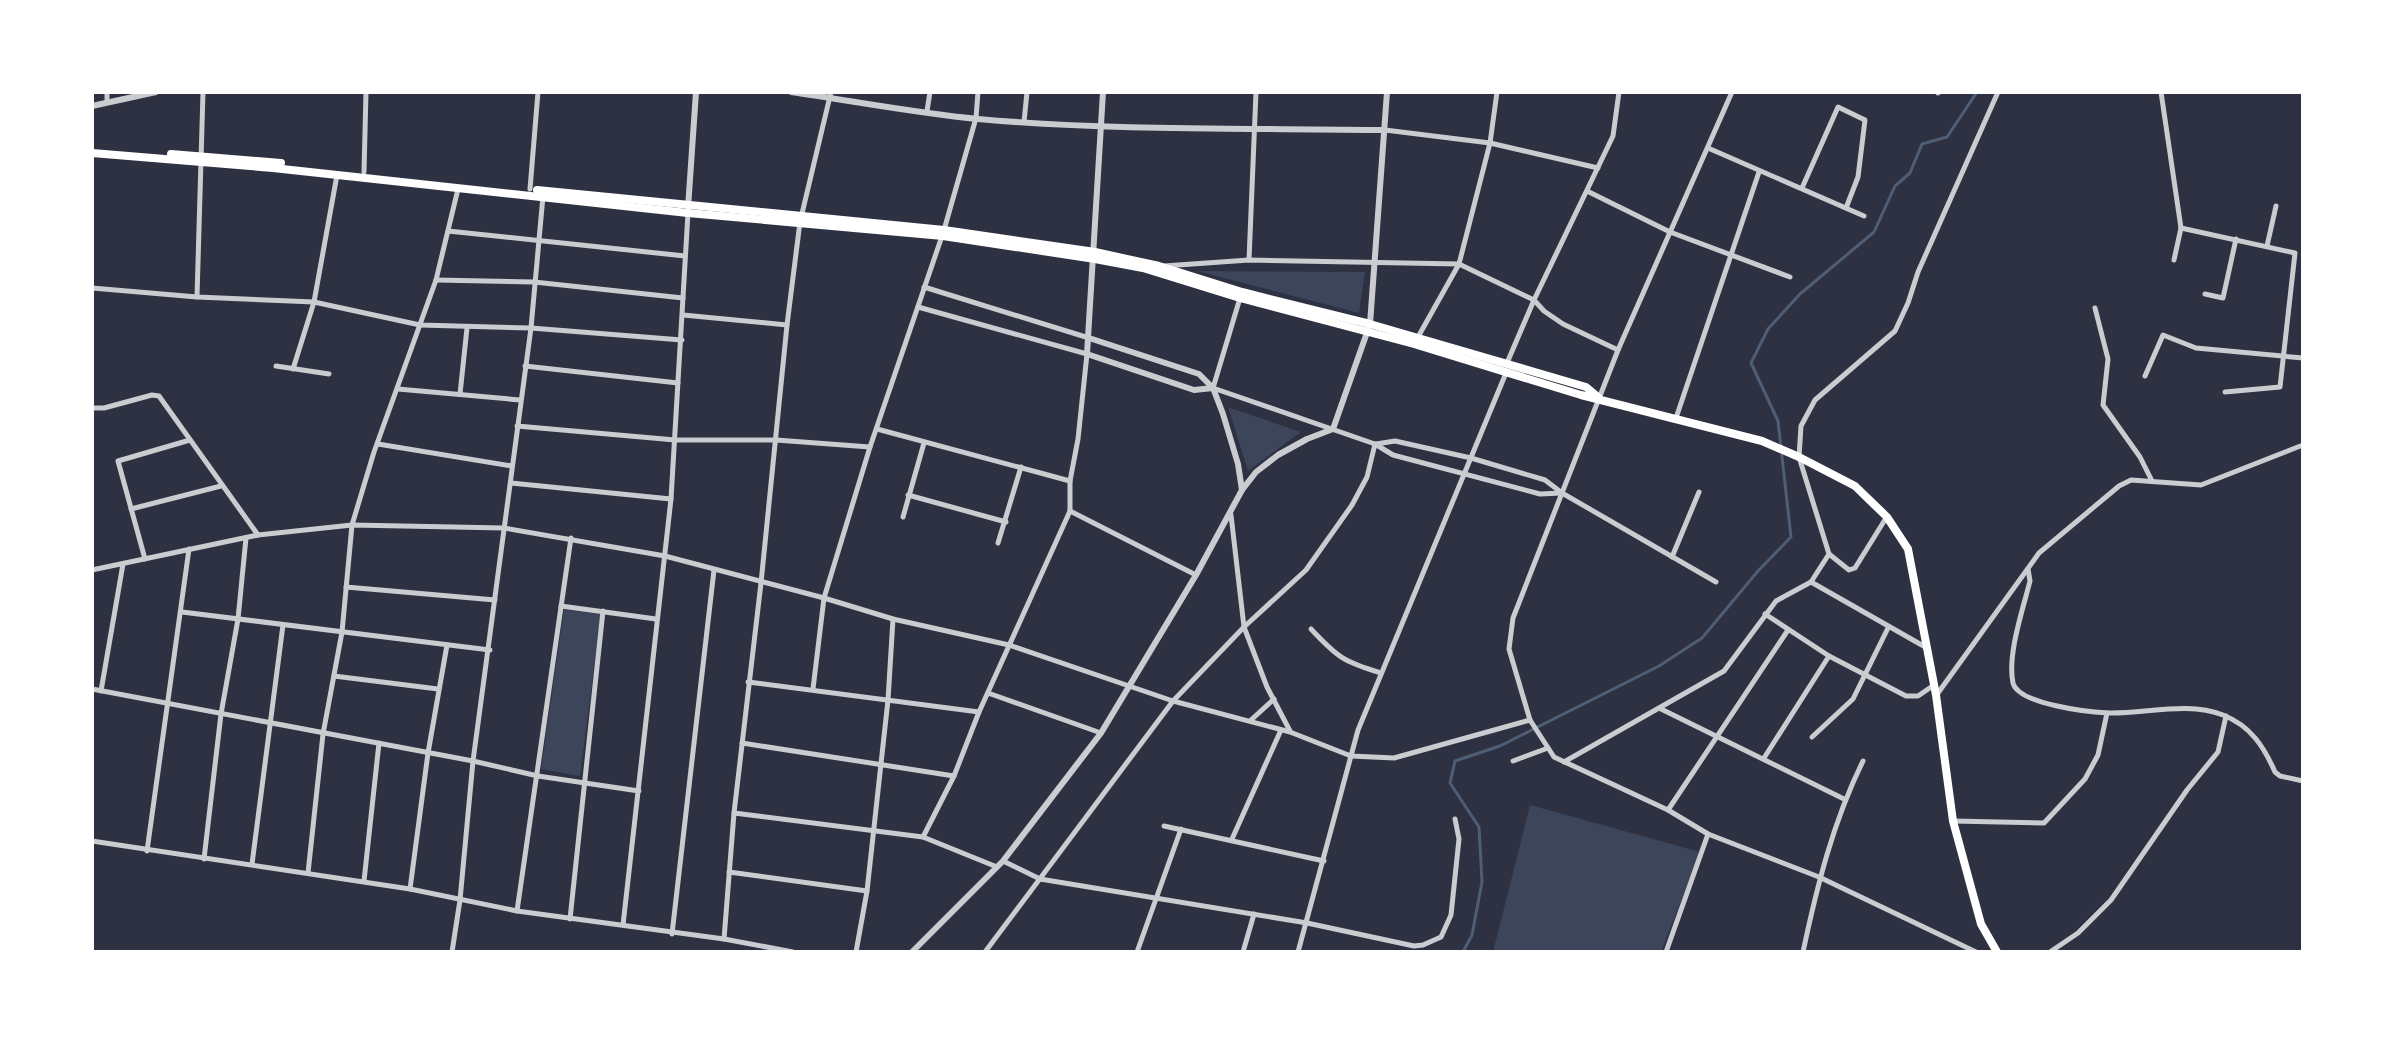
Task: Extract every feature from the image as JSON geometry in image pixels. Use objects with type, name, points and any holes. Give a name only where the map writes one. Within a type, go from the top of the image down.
[{"type":"main road","points":[[92,150],[458,189],[943,233],[1095,256],[1159,266],[1506,369]]},
{"type":"main road","points":[[200,160],[364,172],[530,189],[688,210]]},
{"type":"main road","points":[[1095,256],[1240,298],[1418,337],[1581,395],[1599,397],[1762,441],[1855,486],[1887,517],[1908,549],[1935,690],[1953,821],[1981,924],[1997,952]]},
{"type":"street","points":[[107,92],[107,102]]},
{"type":"street","points":[[92,106],[156,92]]},
{"type":"street","points":[[197,297],[203,92]]},
{"type":"street","points":[[364,172],[366,92]]},
{"type":"street","points":[[530,189],[538,92]]},
{"type":"street","points":[[623,925],[671,499],[696,92]]},
{"type":"street","points":[[791,92],[830,95],[976,118],[1101,127],[1385,130],[1490,143],[1598,168]]},
{"type":"street","points":[[927,111],[930,92]]},
{"type":"street","points":[[813,689],[824,598],[870,447],[943,233],[976,118],[978,92]]},
{"type":"street","points":[[1024,122],[1027,92]]},
{"type":"street","points":[[923,837],[954,776],[979,712],[1070,511],[1070,481],[1089,338],[1103,92]]},
{"type":"street","points":[[1249,260],[1256,92]]},
{"type":"street","points":[[912,952],[1003,861],[1101,733],[1132,686],[1231,515],[1242,490],[1256,472],[1278,455],[1333,429],[1369,328],[1387,92]]},
{"type":"street","points":[[1418,337],[1459,264],[1490,143],[1497,92]]},
{"type":"street","points":[[1298,952],[1358,730],[1534,300],[1613,136],[1619,92]]},
{"type":"street","points":[[1732,92],[1599,397],[1513,618],[1509,649],[1532,722],[1554,757],[1668,810],[1708,834],[1819,877],[1976,952]]},
{"type":"street","points":[[1887,517],[1855,568],[1849,570],[1829,554],[1796,456],[1801,426],[1815,400],[1895,331],[1998,92]]},
{"type":"street","points":[[2161,92],[2181,228],[2174,260]]},
{"type":"street","points":[[724,939],[734,813],[787,325],[801,219],[830,95]]},
{"type":"street","points":[[1802,188],[1838,107],[1865,120],[1858,177],[1846,208]]},
{"type":"street","points":[[1708,148],[1864,216]]},
{"type":"street","points":[[1676,418],[1759,172]]},
{"type":"street","points":[[293,369],[314,302],[337,175]]},
{"type":"street","points":[[308,873],[323,734],[342,632],[352,525],[436,280],[458,189]]},
{"type":"street","points":[[1587,191],[1670,232],[1790,277]]},
{"type":"street","points":[[452,952],[473,761],[531,328],[543,196]]},
{"type":"street","points":[[2267,246],[2276,206]]},
{"type":"street","points":[[2181,228],[2295,253],[2280,387],[2225,392]]},
{"type":"street","points":[[448,231],[685,256]]},
{"type":"street","points":[[2205,294],[2223,298],[2236,239]]},
{"type":"street","points":[[1159,266],[1249,260],[1459,264],[1534,300],[1563,324],[1618,350]]},
{"type":"street","points":[[436,280],[534,282],[683,298]]},
{"type":"street","points":[[924,287],[1199,374],[1213,388],[1238,464],[1242,490]]},
{"type":"street","points":[[92,288],[314,302],[420,325],[531,328],[682,340]]},
{"type":"street","points":[[1213,388],[1240,298]]},
{"type":"street","points":[[918,307],[1087,354],[1194,390],[1213,388],[1375,444],[1393,455],[1540,494],[1562,493]]},
{"type":"street","points":[[2095,308],[2108,359],[2103,405],[2140,457],[2152,481]]},
{"type":"street","points":[[683,315],[787,325]]},
{"type":"street","points":[[460,394],[467,328]]},
{"type":"street","points":[[2145,376],[2163,335],[2196,348],[2303,358]]},
{"type":"street","points":[[276,366],[329,374]]},
{"type":"street","points":[[525,366],[678,383]]},
{"type":"street","points":[[398,389],[520,400]]},
{"type":"street","points":[[92,408],[159,396],[258,535]]},
{"type":"street","points":[[517,426],[675,440],[776,440],[870,447]]},
{"type":"street","points":[[877,429],[1070,481]]},
{"type":"street","points":[[145,559],[118,461],[190,440]]},
{"type":"street","points":[[1375,444],[1395,441],[1471,458],[1545,480],[1562,493],[1716,582]]},
{"type":"street","points":[[903,517],[924,443]]},
{"type":"street","points":[[378,444],[512,466]]},
{"type":"street","points":[[985,952],[1173,701],[1244,627],[1306,570],[1345,516],[1367,477],[1375,444]]},
{"type":"street","points":[[1765,614],[1865,676],[1912,697],[1935,690],[2039,553],[2119,486],[2131,480],[2201,485],[2303,445]]},
{"type":"street","points":[[998,543],[1021,467]]},
{"type":"street","points":[[511,483],[671,499]]},
{"type":"street","points":[[131,509],[221,486]]},
{"type":"street","points":[[1672,557],[1699,492]]},
{"type":"street","points":[[908,495],[1006,522]]},
{"type":"street","points":[[1070,511],[1196,575]]},
{"type":"street","points":[[1231,515],[1244,627],[1290,732]]},
{"type":"street","points":[[92,570],[258,535],[352,525],[504,528],[665,556],[893,619],[1009,645],[1173,701],[1290,732],[1351,756],[1394,758],[1532,722]]},
{"type":"street","points":[[204,859],[221,714],[238,619],[246,538]]},
{"type":"street","points":[[517,911],[571,538]]},
{"type":"street","points":[[147,851],[189,549]]},
{"type":"street","points":[[1564,763],[1724,671],[1765,614],[1785,594],[1811,582],[1829,554]]},
{"type":"street","points":[[101,691],[123,564]]},
{"type":"street","points":[[2027,568],[2030,581],[2011,665],[2013,687],[2030,699],[2107,713],[2203,710],[2226,716],[2254,734],[2275,772],[2303,781]]},
{"type":"street","points":[[672,934],[714,570]]},
{"type":"street","points":[[1811,582],[1928,649]]},
{"type":"street","points":[[346,587],[495,600]]},
{"type":"street","points":[[561,606],[656,619]]},
{"type":"street","points":[[570,919],[603,611]]},
{"type":"street","points":[[182,612],[490,650]]},
{"type":"street","points":[[856,952],[867,891],[888,700],[893,619]]},
{"type":"street","points":[[252,864],[283,625]]},
{"type":"street","points":[[1812,737],[1853,699],[1888,628]]},
{"type":"street","points":[[1311,629],[1348,663],[1381,673]]},
{"type":"street","points":[[1668,810],[1788,630]]},
{"type":"street","points":[[410,889],[428,753],[447,645]]},
{"type":"street","points":[[1764,758],[1829,656]]},
{"type":"street","points":[[334,676],[438,689]]},
{"type":"street","points":[[748,682],[979,712]]},
{"type":"street","points":[[92,689],[538,776],[639,791]]},
{"type":"street","points":[[988,693],[1101,733]]},
{"type":"street","points":[[1251,721],[1274,699]]},
{"type":"street","points":[[1658,708],[1844,799]]},
{"type":"street","points":[[1953,821],[2039,824],[2047,820],[2085,779],[2098,755],[2107,713]]},
{"type":"street","points":[[2050,952],[2078,933],[2111,900],[2187,790],[2218,752],[2226,716]]},
{"type":"street","points":[[1232,839],[1281,730]]},
{"type":"street","points":[[364,881],[379,743]]},
{"type":"street","points":[[742,743],[954,776]]},
{"type":"street","points":[[1513,761],[1548,748]]},
{"type":"street","points":[[1803,952],[1819,877],[1844,799],[1863,761]]},
{"type":"street","points":[[734,813],[923,837],[997,867]]},
{"type":"street","points":[[1003,861],[1040,879],[1307,923],[1414,946],[1441,937],[1451,915],[1459,839],[1455,819]]},
{"type":"street","points":[[1164,826],[1324,861]]},
{"type":"street","points":[[1137,952],[1181,829]]},
{"type":"street","points":[[1666,952],[1708,834]]},
{"type":"street","points":[[92,841],[364,881],[517,911],[724,939],[793,952]]},
{"type":"street","points":[[729,872],[867,891]]},
{"type":"street","points":[[1243,952],[1254,914]]},
{"type":"shaded area","points":[[1197,271],[1365,272],[1359,313]]},
{"type":"shaded area","points":[[1228,407],[1301,432],[1248,471]]},
{"type":"shaded area","points":[[564,610],[601,614],[580,776],[541,769]]},
{"type":"shaded area","points":[[1530,805],[1697,851],[1699,855],[1661,952],[1493,952]]},
{"type":"waterway","points":[[1463,952],[1472,935],[1482,882],[1479,827],[1450,783],[1455,761],[1500,746],[1659,666],[1702,638],[1791,537],[1778,421],[1751,363],[1768,329],[1800,294],[1874,232],[1895,186],[1910,173],[1922,144],[1947,137],[1977,92]]}]
